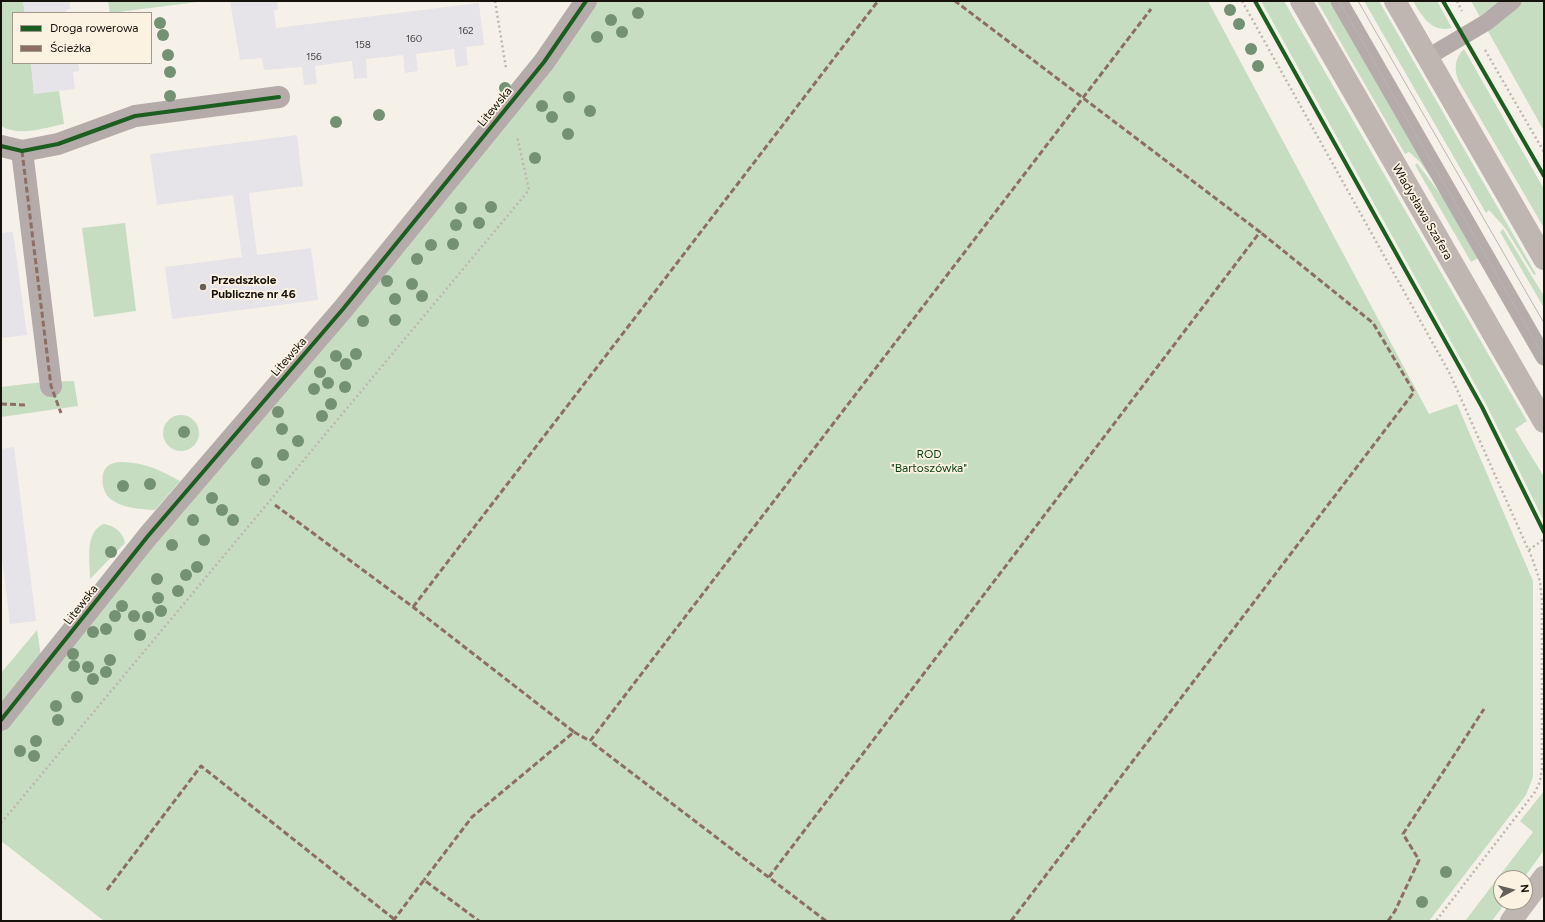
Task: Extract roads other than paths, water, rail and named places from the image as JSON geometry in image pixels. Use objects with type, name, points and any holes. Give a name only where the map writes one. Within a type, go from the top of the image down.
[{"type":"main road","name":"Władysława Szafera","points":[[1301,1],[1544,422]]},
{"type":"main road","points":[[1395,1],[1544,259]]},
{"type":"main road","points":[[1533,891],[1544,877]]},
{"type":"main road","points":[[1511,921],[1519,910]]},
{"type":"street","name":"Litewska","points":[[1,720],[148,536],[343,309],[544,62],[586,1]]},
{"type":"street","points":[[1,146],[22,151],[58,144],[135,116],[279,97]]},
{"type":"street","points":[[22,151],[51,386]]},
{"type":"lane","points":[[1339,1],[1544,357]]},
{"type":"lane","points":[[1428,57],[1494,17],[1514,1]]},
{"type":"tram line","points":[[1339,1],[1544,357]]},
{"type":"tram line","points":[[1358,1],[1544,323]]},
{"type":"place","name":"Przedszkole Publiczne nr 46","points":[[203,287]]},
{"type":"park label","name":"ROD \"Bartoszówka\"","points":[[929,461]]}]
